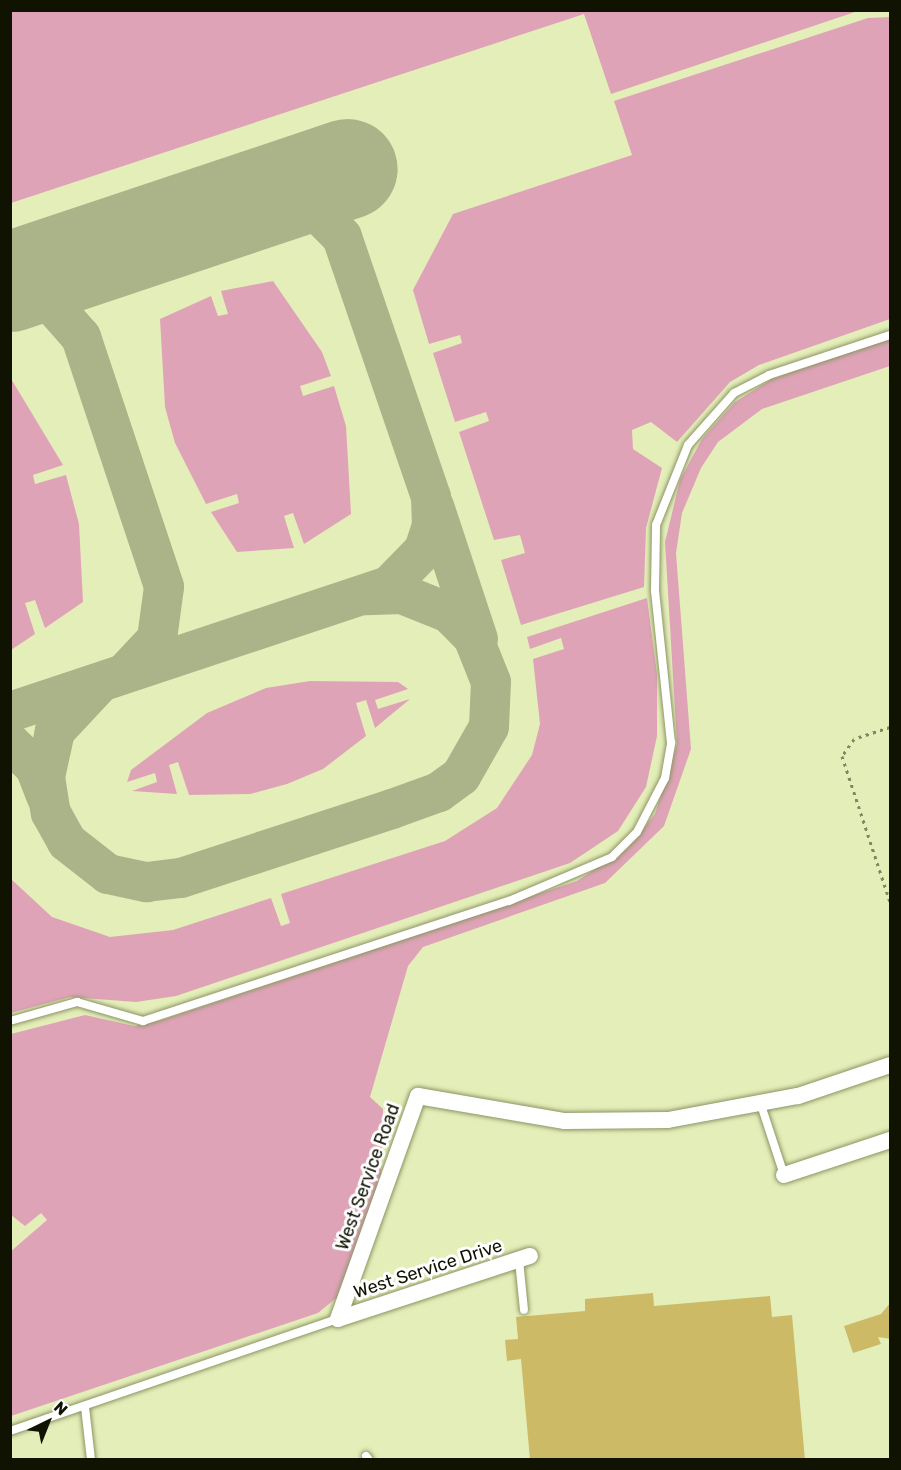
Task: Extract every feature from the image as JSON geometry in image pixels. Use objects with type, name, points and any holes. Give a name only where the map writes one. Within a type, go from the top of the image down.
[{"type":"street","name":"West Service Road","points":[[338,1319],[418,1096],[522,1116],[599,1122],[679,1119],[761,1105],[891,1065]]},
{"type":"street","points":[[784,1175],[891,1140]]},
{"type":"street","name":"West Service Drive","points":[[338,1319],[525,1258]]},
{"type":"lane","points":[[10,1021],[77,1002],[143,1021],[509,901],[612,857],[637,832],[665,778],[670,743],[655,591],[656,525],[688,445],[734,393],[769,375],[891,335]]},
{"type":"lane","points":[[761,1105],[784,1175]]},
{"type":"lane","points":[[524,1310],[525,1258]]},
{"type":"lane","points":[[10,1431],[338,1319]]},
{"type":"lane","points":[[85,1407],[91,1460]]},
{"type":"path","points":[[891,726],[854,739],[842,756],[891,902]]},
{"type":"shaded area","points":[[10,11],[858,11],[611,94],[584,14],[11,203]]},
{"type":"shaded area","points":[[890,17],[890,319],[759,365],[730,382],[677,442],[651,422],[632,430],[633,449],[662,468],[646,528],[644,587],[521,625],[501,560],[525,553],[520,535],[494,540],[459,432],[489,421],[486,412],[455,422],[433,353],[462,343],[460,335],[429,344],[413,290],[453,214],[632,155],[614,101],[868,18]]},
{"type":"shaded area","points":[[273,281],[322,352],[331,376],[300,386],[303,396],[334,386],[346,426],[351,514],[304,544],[293,513],[284,516],[294,548],[237,552],[211,512],[239,503],[237,494],[206,504],[175,443],[165,407],[160,319],[211,296],[218,316],[228,314],[221,291]]},
{"type":"shaded area","points":[[890,338],[890,366],[762,409],[718,442],[701,468],[682,513],[676,553],[691,749],[664,826],[605,883],[423,947],[408,966],[370,1097],[383,1109],[381,1179],[346,1290],[318,1313],[11,1416],[10,1252],[47,1220],[41,1213],[25,1226],[11,1215],[11,1034],[85,1015],[134,1026],[159,1021],[577,881],[628,848],[655,814],[677,744],[665,542],[680,480],[702,439],[735,402],[772,379]]},
{"type":"shaded area","points":[[10,377],[63,465],[33,475],[35,484],[66,475],[79,524],[83,602],[45,628],[35,600],[25,603],[35,634],[11,650]]},
{"type":"shaded area","points":[[647,598],[657,674],[657,736],[646,787],[618,831],[570,863],[176,996],[136,1002],[70,997],[11,1013],[11,879],[52,917],[110,937],[173,930],[271,898],[281,926],[290,923],[281,894],[445,841],[497,808],[532,755],[540,724],[533,659],[564,649],[561,638],[530,649],[527,637]]},
{"type":"shaded area","points":[[310,681],[398,682],[408,689],[375,700],[378,709],[410,699],[375,728],[366,700],[356,703],[366,736],[323,769],[287,784],[250,794],[189,795],[178,762],[169,765],[177,794],[132,791],[157,782],[155,773],[127,782],[131,770],[207,713],[266,688]]},
{"type":"building","points":[[653,1293],[654,1306],[770,1296],[772,1317],[792,1315],[805,1460],[530,1460],[521,1359],[507,1361],[505,1340],[518,1339],[516,1317],[585,1311],[585,1299]]},
{"type":"building","points":[[891,1302],[891,1339],[878,1337],[881,1344],[853,1353],[844,1326],[881,1314]]},
{"type":"taxiway","points":[[10,712],[389,586],[424,550],[432,526],[431,497],[342,237],[321,216],[294,204],[242,206]]},
{"type":"taxiway","points":[[10,291],[50,302],[81,337],[164,587],[157,639],[125,673]]},
{"type":"taxiway","points":[[434,506],[478,639]]},
{"type":"taxiway","points":[[97,686],[55,731],[45,777],[51,813],[67,842],[108,874],[147,882],[181,878],[392,809],[439,792],[461,776],[489,727],[491,682],[473,637],[449,613],[402,594],[365,595]]},
{"type":"taxiway","points":[[10,743],[35,767],[46,796]]},
{"type":"runway","points":[[10,282],[348,169]]}]
